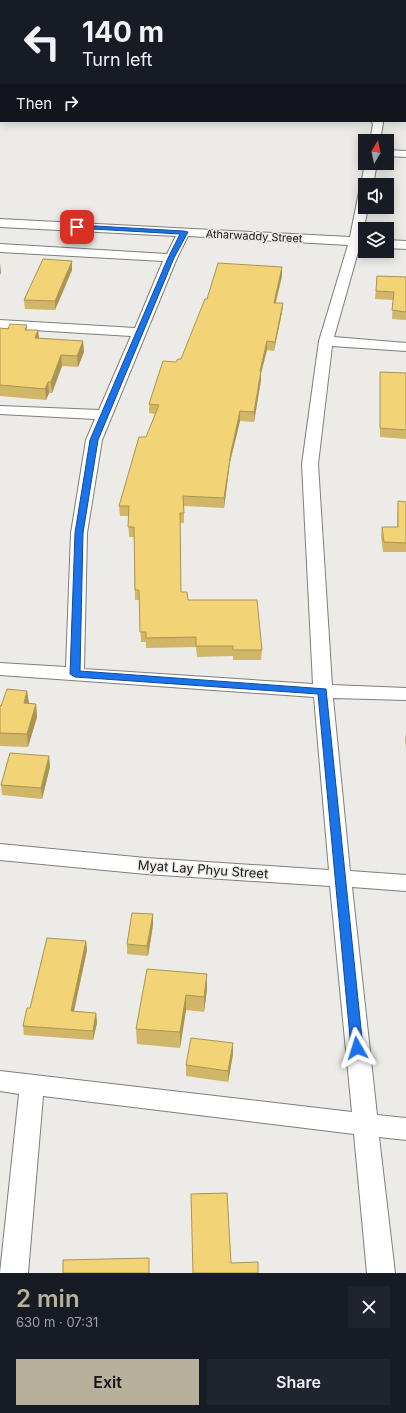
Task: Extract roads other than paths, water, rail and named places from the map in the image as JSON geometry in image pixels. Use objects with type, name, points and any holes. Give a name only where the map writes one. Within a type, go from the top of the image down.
[{"type":"street","points":[[376,134],[377,122]]},
{"type":"street","points":[[394,153],[406,154]]},
{"type":"street","name":"Atharwaddy Street","points":[[0,223],[358,242]]},
{"type":"street","points":[[75,674],[79,533],[94,440],[138,332],[184,232]]},
{"type":"street","points":[[394,244],[406,245]]},
{"type":"street","points":[[0,248],[171,258]]},
{"type":"street","points":[[358,248],[326,341],[310,464],[323,691],[340,879],[381,1273]]},
{"type":"street","points":[[0,324],[138,332]]},
{"type":"street","points":[[326,341],[406,346]]},
{"type":"street","points":[[0,410],[104,415]]},
{"type":"street","points":[[0,669],[323,691],[406,694]]},
{"type":"street","name":"Myat Lay Phyu Street","points":[[0,852],[146,866],[406,883]]},
{"type":"street","points":[[0,1081],[406,1130]]},
{"type":"street","points":[[14,1273],[32,1084]]}]
